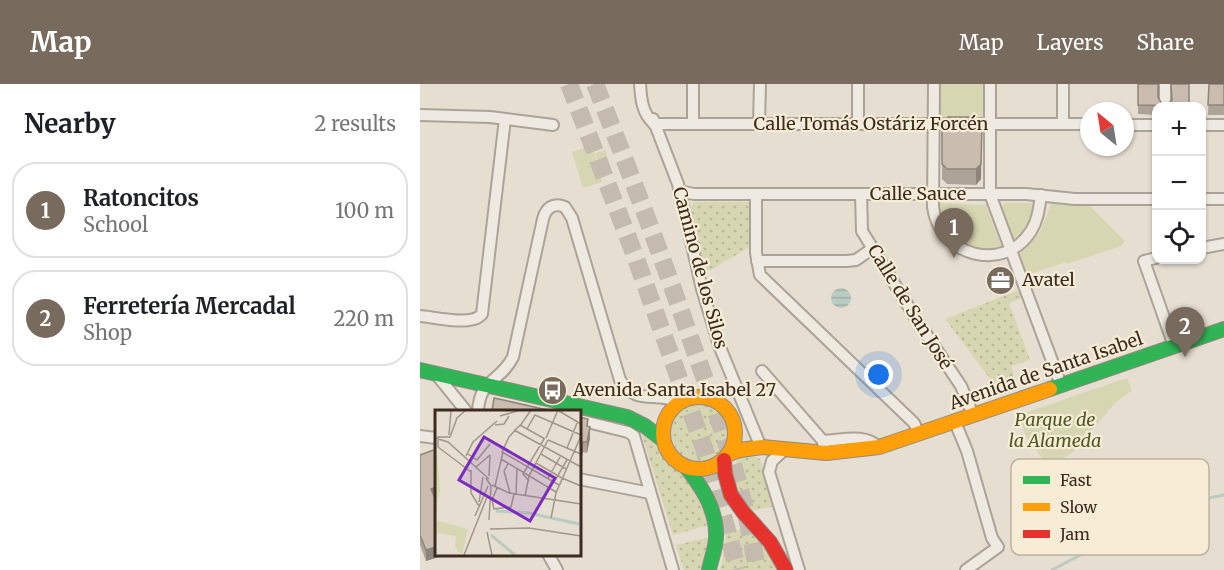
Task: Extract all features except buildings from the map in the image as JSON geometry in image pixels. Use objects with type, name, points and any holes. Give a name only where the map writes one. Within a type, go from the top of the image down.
[{"type":"main road","name":"Avenida de Santa Isabel","points":[[726,457],[740,449],[760,445],[785,449],[823,447],[850,452],[879,447],[1224,329]]},
{"type":"main road","points":[[420,370],[562,406],[627,417],[667,416]]},
{"type":"main road","points":[[663,440],[667,416],[679,403],[692,398],[713,400],[729,413],[735,426],[735,441],[726,457],[724,479],[731,499],[768,540],[786,570]]},
{"type":"main road","points":[[627,417],[645,426],[663,440],[673,459],[686,467],[704,492],[713,514],[716,539],[709,570]]},
{"type":"main road","name":"Avenida de Santa Isabel","points":[[735,426],[760,445]]},
{"type":"main road","points":[[686,467],[706,469],[726,457]]},
{"type":"street","name":"Camino de los Silos","points":[[640,84],[643,109],[654,124]]},
{"type":"street","name":"Camino de los Silos","points":[[647,84],[654,124],[680,191],[702,289],[719,345],[760,445]]},
{"type":"street","points":[[693,84],[693,124]]},
{"type":"street","points":[[759,124],[760,84]]},
{"type":"street","points":[[858,84],[858,124]]},
{"type":"street","points":[[934,84],[932,204],[940,229],[954,245],[969,252],[984,255],[998,254],[1011,249],[1030,233],[1038,213],[1041,195]]},
{"type":"street","points":[[990,84],[990,194],[1061,385]]},
{"type":"street","points":[[1063,124],[1064,84]]},
{"type":"street","points":[[1165,84],[1165,102]]},
{"type":"street","points":[[420,115],[505,118],[553,125]]},
{"type":"street","points":[[420,316],[467,321],[477,320],[482,314],[505,118]]},
{"type":"street","name":"Calle Tomás Ostáriz Forcén","points":[[654,124],[1080,124]]},
{"type":"street","points":[[1134,125],[1152,125]]},
{"type":"street","points":[[1206,125],[1224,125]]},
{"type":"street","name":"Calle Sauce","points":[[680,191],[694,194],[990,194],[1041,195],[1075,199],[1152,199]]},
{"type":"street","points":[[756,194],[759,274],[914,423],[919,434]]},
{"type":"street","name":"Calle de San José","points":[[861,194],[861,228],[913,315],[961,386],[973,415]]},
{"type":"street","points":[[1206,199],[1224,198]]},
{"type":"street","points":[[478,410],[485,385],[506,370],[513,357],[545,214],[551,206],[560,205],[565,207],[572,218],[620,380],[627,391],[638,396],[666,397],[679,403]]},
{"type":"street","points":[[1206,247],[1224,243]]},
{"type":"street","points":[[757,261],[856,260],[873,248]]},
{"type":"street","points":[[1152,259],[1144,261],[1174,346]]},
{"type":"street","points":[[762,371],[823,447]]},
{"type":"street","points":[[436,374],[465,410]]},
{"type":"street","points":[[580,420],[632,434],[673,570]]},
{"type":"street","points":[[955,422],[967,451],[992,538],[998,547],[966,570]]},
{"type":"street","points":[[420,436],[435,438]]},
{"type":"street","points":[[785,449],[772,461],[770,472],[800,570]]},
{"type":"street","points":[[580,479],[650,493]]},
{"type":"street","points":[[549,555],[557,570]]},
{"type":"green space","points":[[938,84],[988,84],[986,120],[938,119]]},
{"type":"green space","points":[[592,146],[602,182],[583,188],[572,152]]},
{"type":"green space","points":[[605,150],[609,163],[599,166],[595,153]]},
{"type":"green space","points":[[1052,201],[1089,205],[1125,241],[1121,246],[1027,275],[1020,254],[1041,230]]},
{"type":"green space","points":[[694,202],[752,202],[751,246],[711,270],[705,271],[690,208]]},
{"type":"green space","points":[[941,203],[986,205],[1002,247],[994,250],[978,250],[955,239],[943,225],[937,205]]},
{"type":"green space","points":[[1005,203],[1035,205],[1029,226],[1018,239],[1013,238],[1002,207]]},
{"type":"green space","points":[[1019,290],[1022,298],[1009,303],[1030,360],[1011,366],[1019,389],[1000,396],[994,384],[945,319]]},
{"type":"green space","name":"Parque de la Alameda","points":[[1127,378],[1132,390],[1115,403],[1072,453],[1062,459],[1043,459],[1025,435],[1019,415]]},
{"type":"green space","points":[[700,404],[711,406],[721,412],[727,422],[729,433],[727,444],[721,454],[711,460],[700,462],[689,460],[679,454],[673,444],[671,433],[673,422],[679,412],[689,406]]},
{"type":"green space","points":[[641,432],[656,442],[671,464],[684,475],[701,498],[708,525],[673,535]]},
{"type":"green space","points":[[750,454],[760,459],[775,506],[751,511],[733,486],[731,470],[739,458]]},
{"type":"green space","points":[[747,528],[771,555],[778,570],[720,570],[726,533]]},
{"type":"green space","points":[[710,537],[703,570],[684,570],[676,545]]},
{"type":"shaded area","points":[[841,288],[848,291],[851,298],[848,305],[841,308],[834,305],[831,298],[834,291]]},
{"type":"waterway","points":[[1209,498],[1224,495]]},
{"type":"waterway","points":[[1052,570],[1080,555]]},
{"type":"tunnel","points":[[569,84],[635,256],[704,448],[738,570]]},
{"type":"tunnel","points":[[595,84],[657,245],[721,427],[746,512],[757,570]]},
{"type":"traffic: fast","points":[[1050,389],[1224,329]]},
{"type":"traffic: fast","points":[[420,370],[627,417],[645,426],[663,440]]},
{"type":"traffic: fast","points":[[686,467],[703,491],[714,517],[716,541],[709,570]]},
{"type":"traffic: slow","points":[[729,454],[762,447],[826,453],[879,447],[1050,389]]},
{"type":"traffic: slow","points":[[706,397],[725,407],[733,419],[735,433],[733,447],[725,459],[713,467],[692,469],[673,459],[665,447],[663,426],[673,407],[685,399],[706,397]]},
{"type":"traffic: jam","points":[[724,460],[731,495],[770,542],[786,570]]},
{"type":"place","name":"Ratoncitos","points":[[954,258]]},
{"type":"place","name":"Avatel","points":[[1001,280]]},
{"type":"place","name":"Ferretería Mercadal","points":[[1185,357]]},
{"type":"place","name":"Avenida Santa Isabel 27","points":[[552,390]]}]
